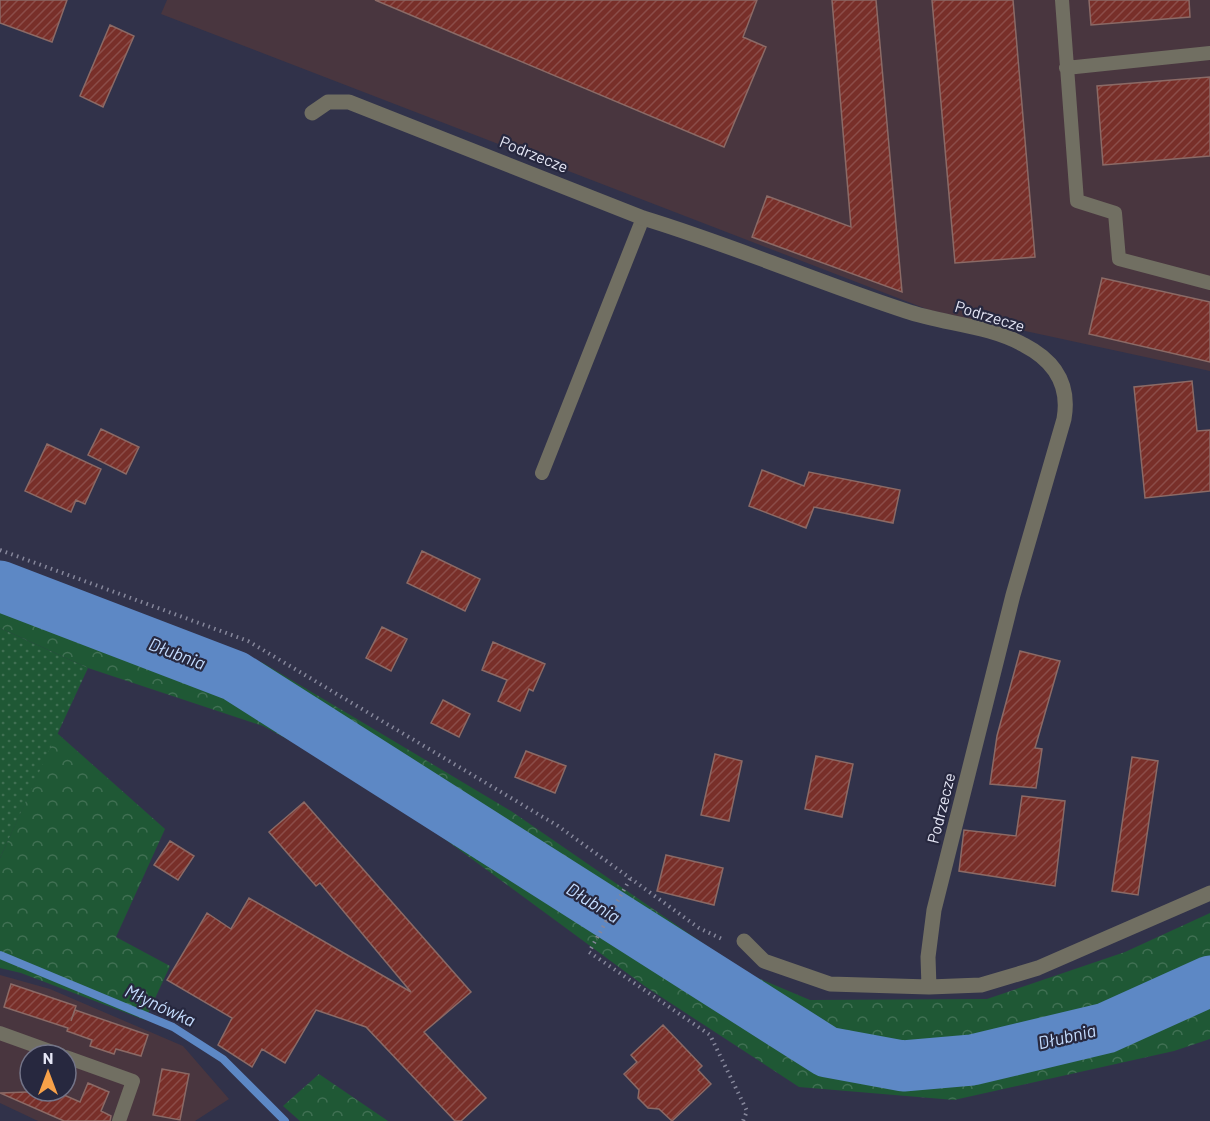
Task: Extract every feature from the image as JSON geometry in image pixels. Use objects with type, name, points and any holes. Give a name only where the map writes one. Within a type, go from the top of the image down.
[{"type":"street","name":"Podrzecze","points":[[312,114],[328,102],[349,102],[643,218],[688,232],[846,291],[923,317],[1005,336],[1026,345],[1041,357],[1065,387],[1067,402],[1064,419],[1013,595],[934,910],[928,957],[929,987]]},
{"type":"street","points":[[744,941],[764,961],[830,984],[929,987],[981,985],[1038,968],[1210,893]]},
{"type":"lane","points":[[1062,0],[1077,201],[1115,213],[1119,259],[1210,283]]},
{"type":"lane","points":[[1066,68],[1210,53]]},
{"type":"lane","points":[[542,473],[643,218]]},
{"type":"lane","points":[[0,1033],[28,1043]]},
{"type":"lane","points":[[78,1061],[133,1081],[119,1121]]},
{"type":"path","points":[[0,550],[248,641],[558,826],[630,879],[714,936],[721,940],[744,941]]},
{"type":"path","points":[[630,879],[589,952],[710,1035],[747,1111],[743,1121]]},
{"type":"shaded area","points":[[167,0],[1210,0],[1210,371],[929,310],[161,14]]},
{"type":"shaded area","points":[[0,975],[50,989],[183,1046],[229,1099],[195,1121],[38,1121],[0,1103]]},
{"type":"green space","points":[[0,561],[263,663],[511,811],[746,973],[810,1000],[987,999],[1125,952],[1210,913],[1210,1039],[1174,1051],[954,1100],[799,1087],[646,987],[367,782],[263,726],[88,668],[0,628]]},
{"type":"green space","points":[[0,628],[88,668],[0,858]]},
{"type":"green space","points":[[57,733],[165,829],[116,937],[170,966],[145,1020],[21,973],[0,968],[0,858]]},
{"type":"green space","points":[[319,1074],[388,1121],[300,1121],[283,1106]]},
{"type":"building","points":[[0,0],[67,0],[52,42],[0,23]]},
{"type":"building","points":[[375,0],[757,0],[743,37],[766,47],[724,147]]},
{"type":"building","points":[[832,0],[876,0],[902,292],[752,237],[767,196],[851,227]]},
{"type":"building","points":[[932,0],[1013,0],[1035,257],[955,263]]},
{"type":"building","points":[[1089,0],[1189,0],[1190,17],[1091,25]]},
{"type":"building","points":[[110,25],[134,36],[103,107],[80,96]]},
{"type":"building","points":[[1210,77],[1210,156],[1103,165],[1097,86]]},
{"type":"building","points":[[1102,278],[1210,302],[1210,362],[1089,334]]},
{"type":"building","points":[[1192,381],[1197,431],[1210,430],[1210,491],[1145,498],[1134,387]]},
{"type":"building","points":[[101,429],[139,447],[126,474],[88,455]]},
{"type":"building","points":[[47,444],[101,469],[85,504],[76,500],[71,512],[25,491]]},
{"type":"building","points":[[762,470],[804,486],[809,472],[900,490],[893,523],[814,507],[806,528],[749,506]]},
{"type":"building","points":[[422,551],[480,579],[465,611],[407,583]]},
{"type":"building","points":[[382,627],[407,639],[391,671],[366,658]]},
{"type":"building","points":[[493,642],[545,664],[533,691],[529,689],[520,711],[498,701],[507,680],[482,670]]},
{"type":"building","points":[[1020,651],[1060,661],[1035,748],[1042,749],[1036,788],[990,784],[997,736]]},
{"type":"building","points":[[443,700],[470,714],[459,737],[431,723]]},
{"type":"building","points":[[526,751],[566,766],[555,793],[515,777]]},
{"type":"building","points":[[715,754],[742,761],[729,821],[701,815]]},
{"type":"building","points":[[816,756],[853,764],[842,817],[805,809]]},
{"type":"building","points":[[1132,757],[1158,761],[1138,895],[1112,891]]},
{"type":"building","points":[[1022,796],[1065,801],[1055,886],[959,871],[964,830],[1016,836]]},
{"type":"building","points":[[304,802],[471,992],[424,1032],[486,1098],[461,1121],[455,1121],[366,1027],[316,1010],[285,1063],[262,1049],[252,1067],[218,1045],[232,1018],[167,980],[207,913],[231,929],[249,898],[411,992],[320,883],[316,886],[269,832]]},
{"type":"building","points":[[170,841],[194,856],[178,880],[154,865]]},
{"type":"building","points":[[666,855],[723,868],[714,905],[657,891]]},
{"type":"building","points":[[11,984],[76,1006],[71,1021],[75,1010],[148,1035],[141,1056],[116,1049],[114,1054],[90,1046],[92,1040],[67,1031],[68,1028],[4,1007]]},
{"type":"building","points":[[663,1025],[702,1066],[698,1070],[711,1084],[672,1121],[659,1109],[648,1108],[638,1098],[639,1090],[624,1074],[637,1062],[631,1055]]},
{"type":"building","points":[[162,1069],[189,1074],[180,1120],[153,1115]]},
{"type":"building","points":[[88,1083],[109,1092],[101,1111],[111,1116],[110,1121],[64,1121],[23,1103],[78,1103]]},
{"type":"building","points":[[18,1092],[18,1101],[0,1093]]},
{"type":"waterway","name":"Dłubnia","points":[[0,586],[235,676],[827,1052],[903,1066],[972,1060],[1106,1028],[1210,981]]},
{"type":"waterway","name":"Młynówka","points":[[0,955],[173,1027],[223,1059],[285,1121]]}]
